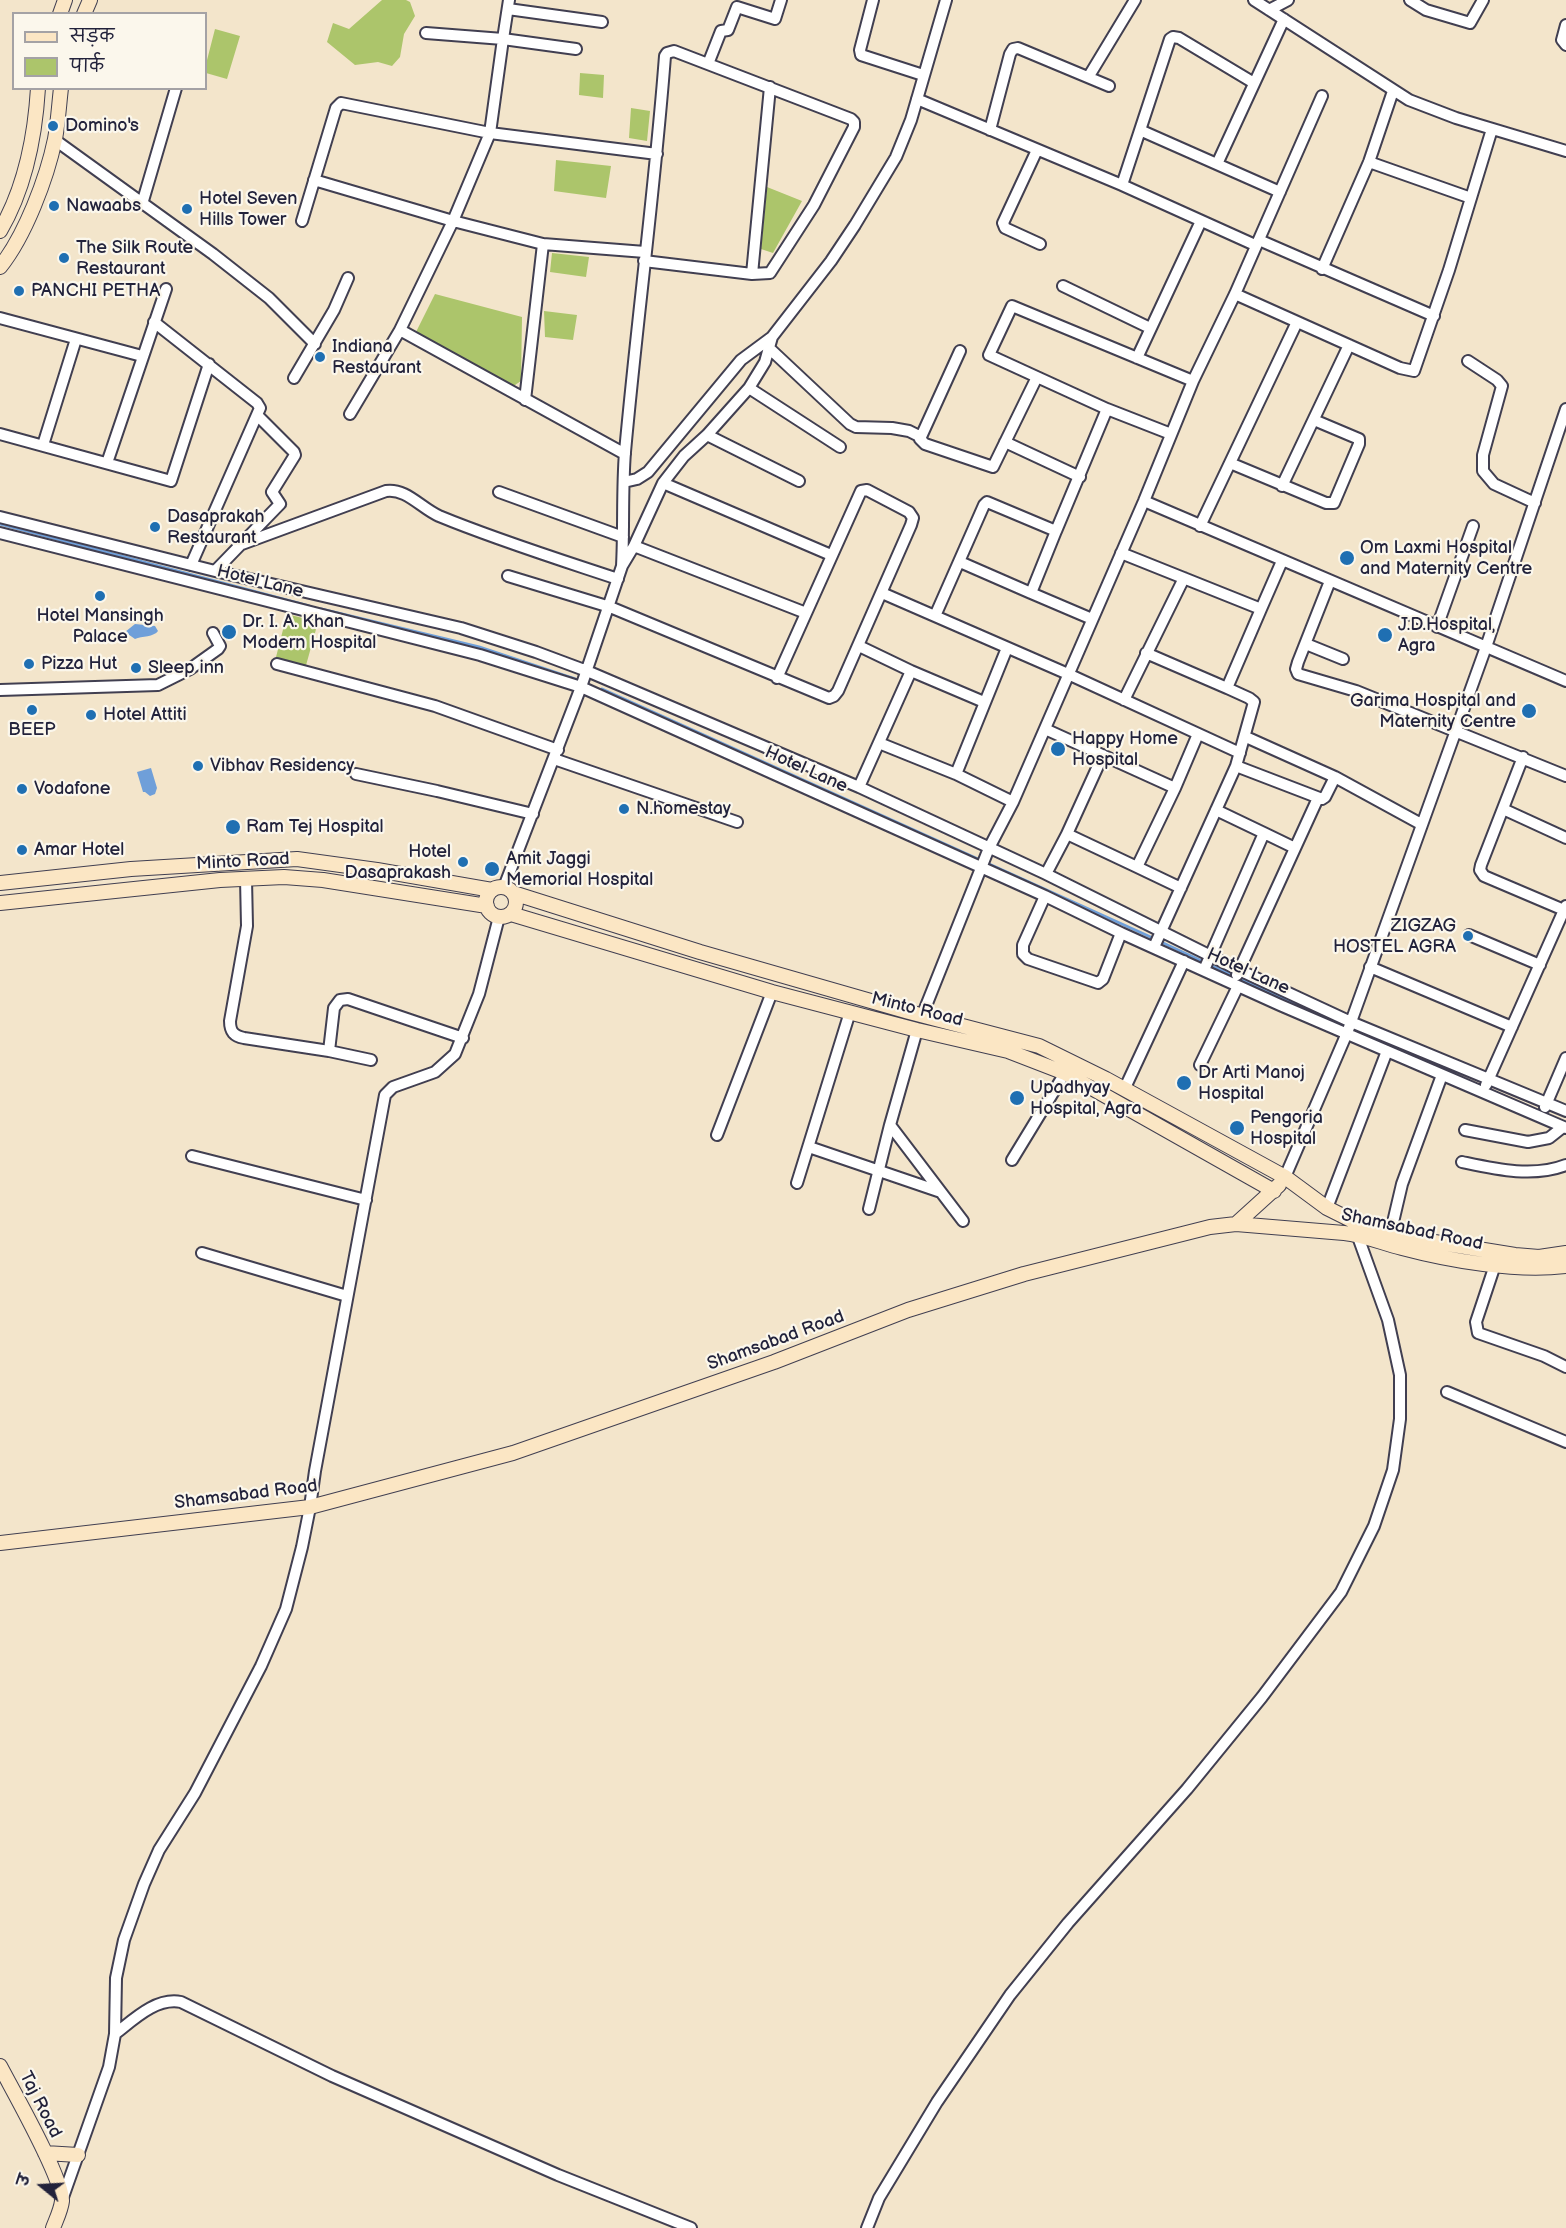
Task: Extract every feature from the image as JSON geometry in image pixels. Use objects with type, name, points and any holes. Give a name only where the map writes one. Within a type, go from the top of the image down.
[{"type":"street","points":[[708,64],[721,31],[728,30],[737,7],[775,20],[781,0]]},
{"type":"street","points":[[873,0],[860,50],[861,55],[924,75]]},
{"type":"street","points":[[624,482],[637,479],[648,472],[741,360],[772,337],[831,261],[896,156],[917,99],[946,0]]},
{"type":"street","points":[[1089,76],[1135,0]]},
{"type":"street","points":[[1254,0],[1393,91],[1428,108],[1566,152]]},
{"type":"street","points":[[1269,10],[1288,0]]},
{"type":"street","points":[[1410,0],[1426,10],[1470,23],[1483,0]]},
{"type":"street","points":[[350,414],[400,330],[453,221],[490,133],[509,4],[602,22]]},
{"type":"street","points":[[1217,164],[1284,19]]},
{"type":"street","points":[[1566,25],[1562,40],[1566,45]]},
{"type":"street","points":[[426,33],[503,39],[576,50]]},
{"type":"street","points":[[1122,185],[1142,131],[1168,43],[1173,37],[1179,38],[1254,83]]},
{"type":"street","points":[[990,130],[1013,49],[1018,48],[1109,86]]},
{"type":"street","points":[[314,180],[453,221],[543,244],[644,256],[752,274],[768,274],[814,205],[854,127],[851,118],[674,51],[667,53],[644,256],[625,454],[622,566]]},
{"type":"street","points":[[752,274],[770,87]]},
{"type":"street","points":[[0,231],[22,184],[30,149],[38,90]]},
{"type":"street","points":[[0,267],[11,253],[24,228],[40,189],[55,140],[61,90]]},
{"type":"street","points":[[142,204],[175,90]]},
{"type":"street","points":[[1322,269],[1369,162],[1393,91]]},
{"type":"street","points":[[922,1016],[989,848],[1013,802],[1193,381],[1235,294],[1322,96]]},
{"type":"street","points":[[917,99],[1122,185],[1201,221],[1434,316]]},
{"type":"street","points":[[302,221],[336,108],[341,103],[490,133],[657,154]]},
{"type":"street","points":[[1235,294],[1406,370],[1414,371],[1434,316],[1492,129]]},
{"type":"street","points":[[1142,131],[1280,192]]},
{"type":"street","points":[[55,140],[213,254],[268,298],[315,344]]},
{"type":"street","points":[[1037,150],[1003,223],[1005,228],[1040,244]]},
{"type":"street","points":[[1369,162],[1471,198]]},
{"type":"street","points":[[1137,358],[1201,221]]},
{"type":"street","points":[[525,400],[543,244]]},
{"type":"street","points":[[294,378],[334,310],[348,278]]},
{"type":"street","points":[[1063,286],[1150,328]]},
{"type":"street","points":[[107,463],[166,289]]},
{"type":"street","points":[[1171,434],[1107,409],[989,355],[1012,306],[1193,381]]},
{"type":"street","points":[[0,318],[142,356]]},
{"type":"street","points":[[154,322],[209,364],[257,403],[260,408],[191,565]]},
{"type":"street","points":[[1200,526],[1297,322]]},
{"type":"street","points":[[400,330],[625,454]]},
{"type":"street","points":[[505,915],[494,915],[487,906],[487,900],[503,890],[582,687],[622,566],[634,546],[663,483],[684,456],[749,388],[765,362],[772,337]]},
{"type":"street","points":[[43,445],[76,339]]},
{"type":"street","points":[[1282,486],[1349,345]]},
{"type":"street","points":[[769,348],[850,424],[856,427],[899,429],[921,437]]},
{"type":"street","points":[[960,351],[921,441],[991,468],[1036,377]]},
{"type":"street","points":[[1468,361],[1497,380],[1502,386],[1483,454],[1483,471],[1494,484],[1535,503]]},
{"type":"street","points":[[0,434],[171,481],[209,364]]},
{"type":"street","points":[[749,388],[840,447]]},
{"type":"street","points":[[1031,592],[1107,409]]},
{"type":"street","points":[[1236,1224],[1274,1191],[1286,1177],[1349,1027],[1486,647],[1566,409]]},
{"type":"street","points":[[215,571],[280,504],[272,492],[295,455],[257,415]]},
{"type":"street","points":[[1230,463],[1326,503],[1334,503],[1359,444],[1359,439],[1314,420]]},
{"type":"street","points":[[706,435],[799,481]]},
{"type":"street","points":[[1005,442],[1080,477]]},
{"type":"street","points":[[663,483],[831,555]]},
{"type":"street","points":[[242,544],[394,490],[408,496],[429,512],[490,537],[618,579]]},
{"type":"street","points":[[508,576],[610,607],[777,678],[824,697],[834,696],[859,646],[911,525],[913,518],[909,512],[867,490],[861,491],[777,678]]},
{"type":"street","points":[[499,492],[623,537]]},
{"type":"street","points":[[1143,501],[1566,681]]},
{"type":"street","points":[[935,616],[987,502],[1056,531]]},
{"type":"street","name":"Hotel Lane","points":[[0,517],[215,571],[461,628],[587,671],[859,787],[1046,874],[1349,1027],[1387,1051],[1442,1074],[1486,1085]]},
{"type":"street","points":[[1437,627],[1473,526]]},
{"type":"street","name":"Hotel Lane","points":[[0,533],[480,655],[582,687],[1235,984],[1349,1027]]},
{"type":"street","points":[[634,546],[806,614]]},
{"type":"street","points":[[1121,553],[1261,609]]},
{"type":"street","points":[[156,573],[159,557]]},
{"type":"street","points":[[1227,688],[1282,561]]},
{"type":"street","points":[[960,562],[1092,619]]},
{"type":"street","points":[[1124,700],[1184,578]]},
{"type":"street","points":[[1330,581],[1296,669],[1298,674],[1356,691],[1566,776]]},
{"type":"street","points":[[882,593],[1068,674],[1240,753]]},
{"type":"street","points":[[321,615],[325,596]]},
{"type":"street","points":[[0,690],[158,685],[190,669],[218,649],[219,642],[213,633]]},
{"type":"street","points":[[1306,644],[1343,659]]},
{"type":"street","points":[[859,646],[984,702]]},
{"type":"street","points":[[956,774],[1007,648]]},
{"type":"street","points":[[1146,653],[1254,702],[1236,766],[1154,947]]},
{"type":"street","points":[[277,664],[435,706],[737,822]]},
{"type":"street","points":[[859,787],[911,671]]},
{"type":"street","points":[[1045,729],[1175,788]]},
{"type":"street","points":[[1137,867],[1198,734]]},
{"type":"street","points":[[1246,736],[1335,777],[1421,824]]},
{"type":"street","points":[[879,743],[956,774],[1013,802]]},
{"type":"street","points":[[1046,874],[1103,755]]},
{"type":"street","points":[[1486,1085],[1565,908],[1482,873],[1481,864],[1523,758]]},
{"type":"street","points":[[1236,766],[1318,798],[1325,797],[1335,777]]},
{"type":"street","points":[[356,774],[437,790],[533,814]]},
{"type":"street","points":[[1200,1065],[1239,970],[1318,798]]},
{"type":"street","points":[[1503,809],[1566,838]]},
{"type":"street","points":[[1216,810],[1295,848]]},
{"type":"street","points":[[1204,970],[1264,833]]},
{"type":"street","points":[[1066,834],[1181,888]]},
{"type":"street","name":"Minto Road","points":[[0,883],[140,868],[297,860],[503,890],[711,955],[922,1016],[1039,1046],[1286,1177],[1358,1229]]},
{"type":"street","points":[[140,868],[142,887]]},
{"type":"street","name":"Minto Road","points":[[0,903],[142,887],[284,877],[323,880],[487,906]]},
{"type":"street","points":[[246,879],[247,926],[230,1028],[233,1033],[244,1038],[371,1060]]},
{"type":"street","points":[[53,2228],[109,2067],[115,2034],[116,1977],[124,1940],[144,1884],[159,1850],[195,1793],[272,1642],[286,1609],[310,1507],[385,1095],[393,1087],[435,1072],[455,1054],[479,994],[505,915],[516,903],[503,890]]},
{"type":"street","points":[[1045,896],[1023,945],[1023,954],[1028,959],[1098,983],[1103,979],[1121,933]]},
{"type":"street","name":"Minto Road","points":[[505,915],[772,992],[1008,1051],[1065,1073],[1274,1191]]},
{"type":"street","points":[[1469,935],[1540,965]]},
{"type":"street","points":[[1124,1090],[1184,961]]},
{"type":"street","points":[[1370,967],[1512,1027]]},
{"type":"street","points":[[717,1135],[772,992]]},
{"type":"street","points":[[329,1051],[334,1008],[340,1000],[348,999],[463,1038]]},
{"type":"street","points":[[797,1184],[850,1012]]},
{"type":"street","points":[[1349,1027],[1544,1110],[1564,1127],[1549,1138],[1528,1142],[1466,1130]]},
{"type":"street","points":[[869,1209],[917,1030]]},
{"type":"street","points":[[1327,1208],[1387,1051]]},
{"type":"street","points":[[1544,1110],[1566,1058]]},
{"type":"street","points":[[1012,1160],[1065,1073]]},
{"type":"street","points":[[1390,1235],[1406,1173],[1442,1074]]},
{"type":"street","points":[[1544,1110],[1566,1111]]},
{"type":"street","points":[[890,1125],[963,1221]]},
{"type":"street","points":[[809,1147],[941,1192]]},
{"type":"street","points":[[192,1156],[366,1200]]},
{"type":"street","points":[[1462,1162],[1489,1168],[1536,1172],[1566,1165]]},
{"type":"street","name":"Shamsabad Road","points":[[0,1544],[310,1507],[513,1453],[774,1362],[908,1310],[1023,1274],[1210,1227],[1236,1224],[1358,1229],[1497,1259],[1526,1268],[1566,1266]]},
{"type":"street","points":[[867,2228],[879,2198],[938,2102],[1010,1995],[1055,1938],[1187,1789],[1262,1697],[1341,1592],[1374,1527],[1393,1470],[1400,1419],[1400,1375],[1388,1320],[1358,1229]]},
{"type":"street","name":"Shamsabad Road","points":[[1358,1229],[1420,1252],[1497,1259],[1566,1253]]},
{"type":"street","points":[[202,1253],[347,1296]]},
{"type":"street","points":[[1497,1259],[1476,1322],[1478,1333],[1544,1356],[1566,1367]]},
{"type":"street","points":[[1447,1392],[1566,1442]]},
{"type":"street","points":[[115,2034],[143,2012],[169,2001],[181,2002],[333,2076],[558,2175],[691,2228]]},
{"type":"street","name":"Taj Road","points":[[0,2066],[45,2153],[62,2200]]},
{"type":"street","points":[[45,2153],[78,2155]]},
{"type":"green space","points":[[382,0],[406,0],[410,2],[415,16],[404,34],[400,57],[392,66],[378,62],[355,65],[327,42],[333,23],[349,29]]},
{"type":"green space","points":[[215,29],[240,36],[227,79],[207,73],[207,60]]},
{"type":"green space","points":[[580,73],[604,75],[603,98],[579,95]]},
{"type":"green space","points":[[631,108],[650,111],[647,141],[629,138]]},
{"type":"green space","points":[[556,160],[611,166],[606,198],[554,191]]},
{"type":"green space","points":[[767,187],[802,201],[773,253],[761,249]]},
{"type":"green space","points":[[552,253],[589,257],[586,277],[550,272]]},
{"type":"green space","points":[[435,294],[522,317],[521,381],[512,387],[416,332]]},
{"type":"green space","points":[[544,311],[577,315],[573,340],[545,337]]},
{"type":"green space","points":[[287,614],[318,622],[305,669],[275,661]]},
{"type":"water","points":[[135,624],[155,626],[158,631],[135,639],[125,632]]},
{"type":"water","points":[[151,768],[157,788],[155,794],[150,796],[143,792],[137,772]]},
{"type":"waterway","points":[[0,524],[309,606]]},
{"type":"waterway","points":[[321,609],[479,647],[575,679]]},
{"type":"waterway","points":[[602,689],[1155,939]]},
{"type":"waterway","points":[[1161,942],[1204,962]]},
{"type":"waterway","points":[[1210,965],[1345,1027]]},
{"type":"waterway","points":[[1351,1030],[1384,1044]]},
{"type":"place","name":"Domino's","points":[[53,126]]},
{"type":"place","name":"Nawaabs","points":[[54,206]]},
{"type":"place","name":"Hotel Seven Hills Tower","points":[[187,209]]},
{"type":"place","name":"The Silk Route Restaurant","points":[[64,258]]},
{"type":"place","name":"PANCHI PETHA","points":[[19,291]]},
{"type":"place","name":"Indiana Restaurant","points":[[320,357]]},
{"type":"place","name":"Dasaprakah Restaurant","points":[[155,527]]},
{"type":"place","name":"Om Laxmi Hospital and Maternity Centre","points":[[1347,558]]},
{"type":"place","name":"Hotel Mansingh Palace","points":[[100,596]]},
{"type":"place","name":"Dr. I. A. Khan Modern Hospital","points":[[229,632]]},
{"type":"place","name":"J.D.Hospital, Agra","points":[[1385,635]]},
{"type":"place","name":"Pizza Hut","points":[[29,664]]},
{"type":"place","name":"Sleep inn","points":[[136,668]]},
{"type":"place","name":"BEEP","points":[[32,710]]},
{"type":"place","name":"Garima Hospital and Maternity Centre","points":[[1529,711]]},
{"type":"place","name":"Hotel Attiti","points":[[91,715]]},
{"type":"place","name":"Happy Home Hospital","points":[[1058,749]]},
{"type":"place","name":"Vibhav Residency","points":[[198,766]]},
{"type":"place","name":"Vodafone","points":[[22,789]]},
{"type":"place","name":"N.homestay","points":[[624,809]]},
{"type":"place","name":"Ram Tej Hospital","points":[[233,827]]},
{"type":"place","name":"Amar Hotel","points":[[22,850]]},
{"type":"place","name":"Hotel Dasaprakash","points":[[463,862]]},
{"type":"place","name":"Amit Jaggi Memorial Hospital","points":[[492,869]]},
{"type":"place","name":"ZIGZAG HOSTEL AGRA","points":[[1468,936]]},
{"type":"place","name":"Dr Arti Manoj Hospital","points":[[1184,1083]]},
{"type":"place","name":"Upadhyay Hospital, Agra","points":[[1017,1098]]},
{"type":"place","name":"Pengoria Hospital","points":[[1237,1128]]}]
